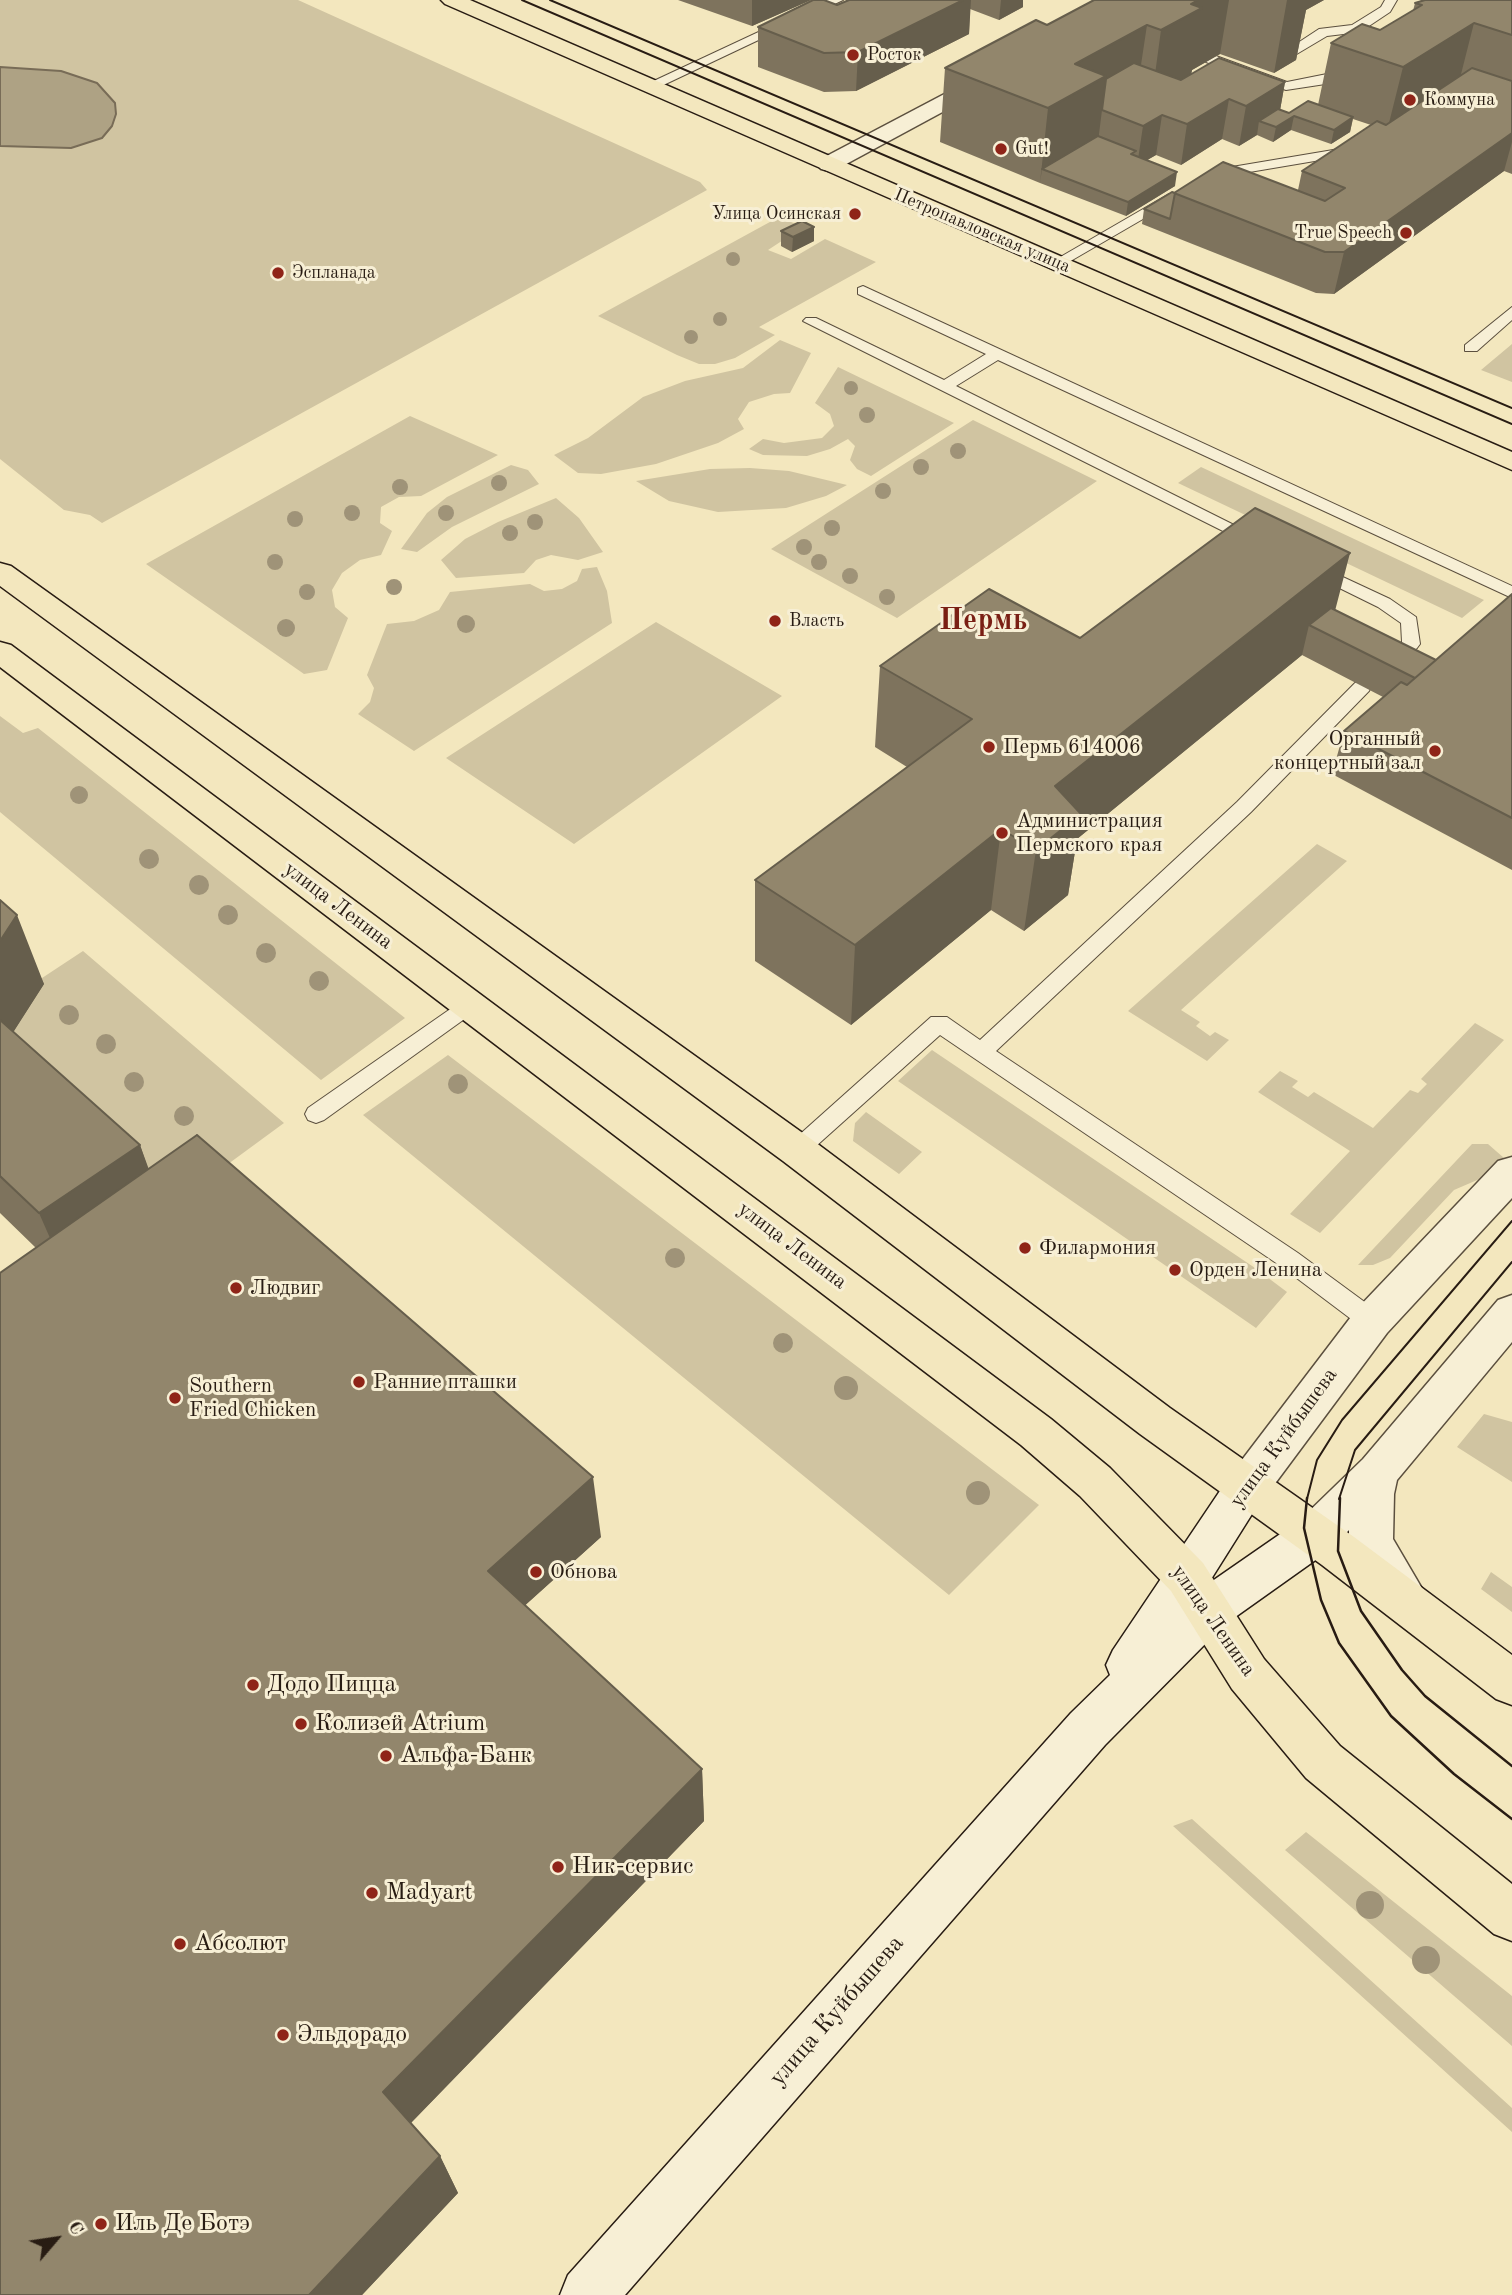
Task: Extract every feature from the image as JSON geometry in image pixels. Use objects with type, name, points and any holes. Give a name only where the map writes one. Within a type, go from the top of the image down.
[{"type":"main road","name":"Петропавловская улица","points":[[452,0],[1512,462]]},
{"type":"main road","points":[[0,572],[797,1150],[1512,1683]]},
{"type":"main road","name":"улица Ленина","points":[[0,652],[1036,1432],[1095,1482],[1198,1594],[1248,1674],[1323,1762],[1512,1916]]},
{"type":"street","points":[[829,164],[1004,70]]},
{"type":"street","name":"улица Куйбышева","points":[[588,2295],[1088,1729],[1198,1594],[1247,1487],[1372,1321],[1512,1172]]},
{"type":"street","name":"улица Куйбышева","points":[[1198,1594],[1315,1535],[1378,1472],[1512,1311]]},
{"type":"street","points":[[1378,1472],[1372,1494],[1371,1541],[1393,1584],[1420,1614]]},
{"type":"lane","points":[[650,86],[837,0]]},
{"type":"lane","points":[[1355,29],[1386,9],[1391,0]]},
{"type":"lane","points":[[1290,52],[1324,32],[1355,29],[1373,35]]},
{"type":"lane","points":[[1211,59],[1280,89],[1345,77],[1364,67]]},
{"type":"lane","points":[[1057,263],[1206,176],[1377,147]]},
{"type":"lane","points":[[863,291],[1512,593]]},
{"type":"lane","points":[[1471,348],[1512,312]]},
{"type":"lane","points":[[811,321],[1275,550]]},
{"type":"lane","points":[[946,386],[998,354]]},
{"type":"lane","points":[[1299,561],[1384,603],[1410,621],[1411,644],[1384,668]]},
{"type":"lane","points":[[981,1052],[1244,807],[1362,687]]},
{"type":"lane","points":[[316,1114],[469,1004]]},
{"type":"lane","points":[[797,1150],[870,1088],[939,1023],[1290,1260],[1372,1321]]},
{"type":"shaded area","name":"Эспланада","points":[[0,0],[298,0],[700,182],[707,190],[102,523],[90,515],[64,510],[0,459]]},
{"type":"shaded area","points":[[0,67],[61,71],[97,83],[115,103],[116,114],[112,126],[102,138],[71,148],[0,146]]},
{"type":"shaded area","points":[[779,217],[803,227],[768,250],[791,259],[825,239],[876,262],[759,327],[775,335],[735,358],[715,364],[699,364],[677,355],[598,316]]},
{"type":"shaded area","points":[[780,340],[811,353],[790,393],[774,394],[749,402],[738,419],[744,429],[718,443],[656,464],[601,474],[578,473],[554,455],[588,438],[643,397],[685,381],[743,368]]},
{"type":"shaded area","points":[[1512,344],[1512,382],[1481,370]]},
{"type":"shaded area","points":[[838,367],[954,423],[871,476],[857,469],[850,460],[855,446],[848,439],[830,449],[807,456],[763,455],[749,449],[763,439],[784,443],[822,438],[834,426],[830,414],[815,403]]},
{"type":"shaded area","points":[[410,416],[498,455],[421,496],[399,497],[381,507],[380,523],[392,531],[381,555],[360,560],[342,573],[332,590],[335,607],[348,618],[327,670],[304,674],[146,564]]},
{"type":"shaded area","points":[[973,420],[1097,481],[897,618],[771,549]]},
{"type":"shaded area","points":[[511,465],[528,470],[539,484],[452,527],[417,552],[401,549],[427,513],[447,497]]},
{"type":"shaded area","points":[[1201,467],[1484,600],[1462,618],[1178,483]]},
{"type":"shaded area","points":[[710,469],[789,471],[847,485],[826,496],[786,508],[718,512],[669,501],[636,481]]},
{"type":"shaded area","points":[[556,498],[579,518],[603,552],[578,560],[551,555],[536,560],[524,573],[456,578],[441,560],[465,539]]},
{"type":"shaded area","points":[[597,567],[607,591],[612,623],[414,751],[358,714],[370,702],[374,688],[367,675],[387,624],[414,621],[439,610],[450,592],[530,584],[544,591],[562,589],[577,581],[582,569]]},
{"type":"shaded area","points":[[656,622],[782,696],[574,844],[446,758]]},
{"type":"shaded area","points":[[0,716],[23,733],[38,728],[405,1018],[321,1080],[0,812]]},
{"type":"shaded area","points":[[1317,844],[1347,861],[1181,1010],[1200,1022],[1196,1026],[1210,1036],[1215,1032],[1229,1040],[1207,1061],[1128,1011]]},
{"type":"shaded area","points":[[83,951],[284,1123],[164,1211],[0,1053],[39,980]]},
{"type":"shaded area","points":[[1475,1023],[1504,1040],[1320,1233],[1290,1214],[1350,1151],[1258,1092],[1280,1071],[1298,1081],[1292,1087],[1308,1097],[1314,1092],[1373,1128],[1410,1090],[1418,1093],[1427,1084],[1421,1079]]},
{"type":"shaded area","points":[[932,1050],[1287,1292],[1256,1328],[898,1081]]},
{"type":"shaded area","points":[[448,1055],[1039,1505],[949,1595],[363,1115]]},
{"type":"shaded area","points":[[866,1112],[922,1152],[899,1174],[853,1141],[855,1123]]},
{"type":"shaded area","points":[[1472,1144],[1488,1144],[1512,1165],[1454,1190],[1390,1258],[1373,1265],[1358,1265]]},
{"type":"shaded area","points":[[1484,1414],[1512,1422],[1512,1482],[1457,1447]]},
{"type":"shaded area","points":[[1491,1572],[1512,1587],[1512,1612],[1481,1589]]},
{"type":"shaded area","points":[[1192,1819],[1512,2108],[1512,2132],[1173,1826]]},
{"type":"shaded area","points":[[1306,1832],[1512,1996],[1512,2046],[1285,1850]]},
{"type":"building","points":[[813,0],[824,0],[837,5],[849,0],[963,0],[858,52],[824,53],[758,27]]},
{"type":"building","points":[[1094,0],[1198,0],[1191,4],[1202,8],[1161,30],[1147,25],[1075,64],[1106,76],[1048,108],[945,68],[1036,20],[1047,25]]},
{"type":"building","points":[[1425,0],[1512,0],[1512,35],[1474,23],[1403,67],[1331,43],[1362,24],[1380,30],[1422,5],[1415,3]]},
{"type":"building","points":[[1219,58],[1285,82],[1246,106],[1229,99],[1187,124],[1162,115],[1143,126],[1102,110],[1106,79],[1134,63],[1181,80]]},
{"type":"building","points":[[1472,68],[1512,81],[1512,133],[1344,252],[1325,252],[1174,193],[1223,162],[1325,201],[1345,188],[1302,171],[1377,121],[1386,125]]},
{"type":"building","points":[[1308,101],[1353,117],[1334,130],[1294,116],[1276,127],[1259,121],[1278,109],[1289,113]]},
{"type":"building","points":[[1098,136],[1136,151],[1131,154],[1177,172],[1128,202],[1042,169]]},
{"type":"building","points":[[1172,192],[1175,193],[1170,219],[1144,209]]},
{"type":"building","points":[[802,221],[814,227],[793,237],[781,231]]},
{"type":"building","points":[[1255,508],[1350,553],[1055,786],[1081,814],[1036,850],[1001,829],[855,945],[755,880],[972,719],[880,666],[989,589],[1080,638]]},
{"type":"building","name":"Органный концертный зал","points":[[1512,594],[1512,818],[1344,731],[1401,682],[1407,685]]},
{"type":"building","points":[[1331,608],[1436,660],[1415,678],[1309,625]]},
{"type":"building","points":[[0,900],[17,915],[0,941]]},
{"type":"building","points":[[0,1020],[140,1145],[39,1213],[0,1176]]},
{"type":"building","name":"Колизей Atrium","points":[[197,1135],[593,1477],[488,1571],[702,1769],[383,2092],[440,2156],[309,2295],[0,2295],[0,1273]]},
{"type":"tram line","points":[[522,0],[1512,424]]},
{"type":"tram line","points":[[550,0],[1512,408]]},
{"type":"tram line","points":[[1307,1499],[1317,1460],[1342,1420],[1512,1221]]},
{"type":"tram line","points":[[1339,1499],[1355,1450],[1512,1262]]},
{"type":"tram line","points":[[1307,1498],[1304,1528],[1321,1600],[1339,1643],[1391,1716],[1454,1774],[1512,1819]]},
{"type":"tram line","points":[[1340,1498],[1338,1551],[1361,1611],[1402,1670],[1425,1696],[1512,1766]]},
{"type":"place","name":"Росток","points":[[853,55]]},
{"type":"place","name":"Коммуна","points":[[1410,100]]},
{"type":"place","name":"Gut!","points":[[1001,149]]},
{"type":"place","name":"Улица Осинская","points":[[855,214]]},
{"type":"place","name":"True Speech","points":[[1406,233]]},
{"type":"place","name":"Эспланада","points":[[278,273]]},
{"type":"place","name":"Власть","points":[[775,621]]},
{"type":"place","name":"Пермь 614006","points":[[989,747]]},
{"type":"place","name":"Органный концертный зал","points":[[1435,751]]},
{"type":"place","name":"Администрация Пермского края","points":[[1002,833]]},
{"type":"place","name":"Филармония","points":[[1025,1248]]},
{"type":"place","name":"Орден Ленина","points":[[1175,1270]]},
{"type":"place","name":"Людвиг","points":[[236,1288]]},
{"type":"place","name":"Ранние пташки","points":[[359,1382]]},
{"type":"place","name":"Southern Fried Chicken","points":[[175,1398]]},
{"type":"place","name":"Обнова","points":[[536,1572]]},
{"type":"place","name":"Додо Пицца","points":[[253,1685]]},
{"type":"place","name":"Колизей Atrium","points":[[301,1724]]},
{"type":"place","name":"Альфа-Банк","points":[[386,1756]]},
{"type":"place","name":"Ник-сервис","points":[[558,1867]]},
{"type":"place","name":"Madyart","points":[[372,1893]]},
{"type":"place","name":"Абсолют","points":[[180,1944]]},
{"type":"place","name":"Эльдорадо","points":[[283,2035]]},
{"type":"place","name":"Иль Де Ботэ","points":[[101,2224]]},
{"type":"district","name":"Пермь","points":[[983,621]]}]
